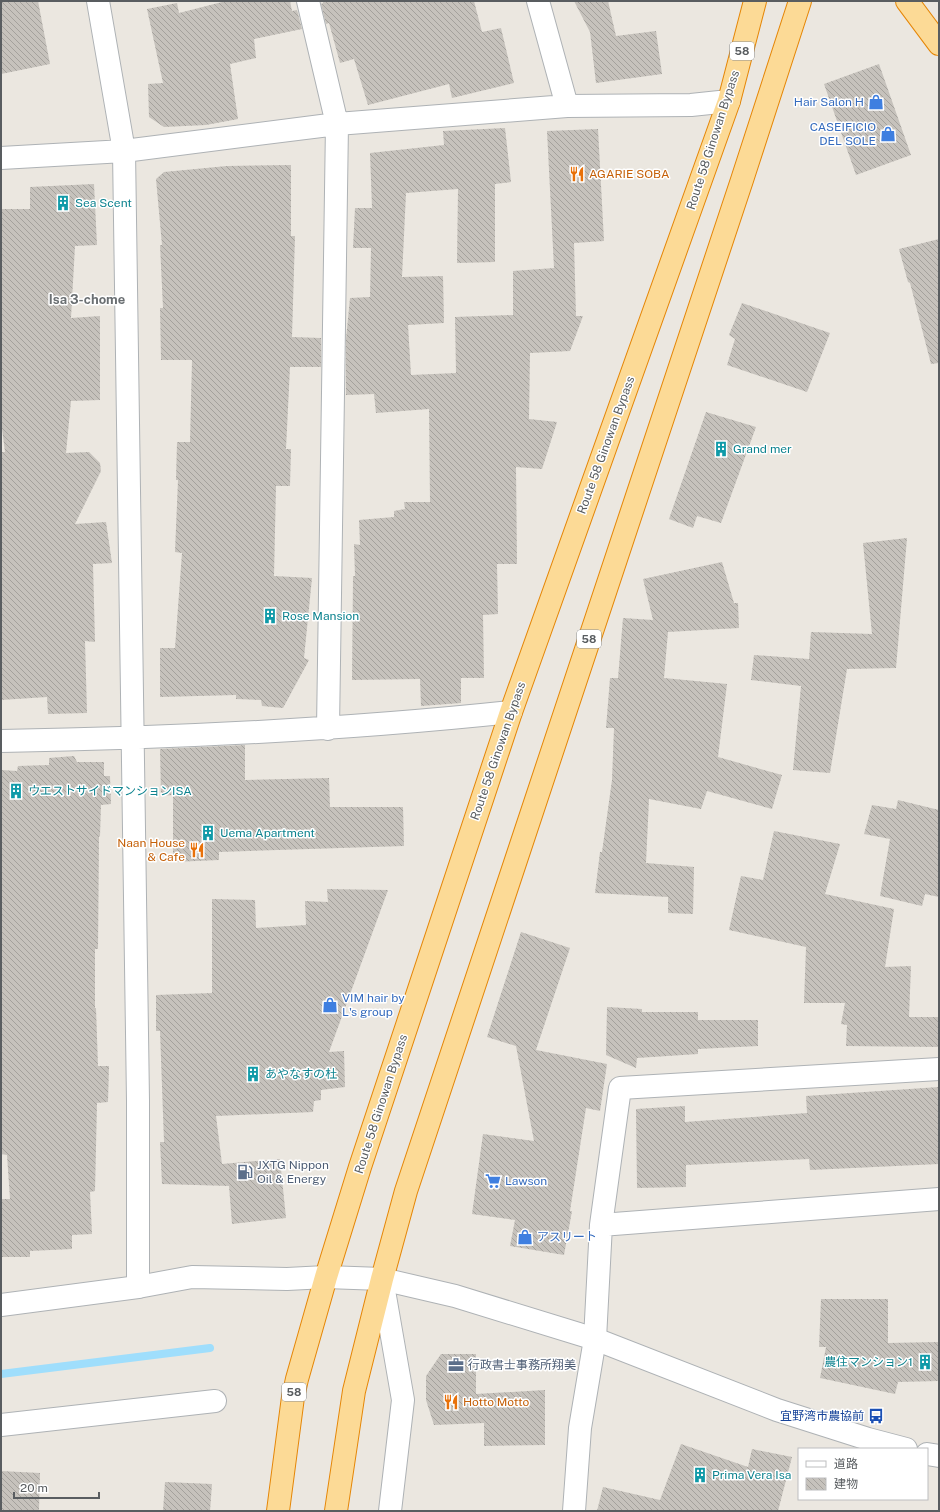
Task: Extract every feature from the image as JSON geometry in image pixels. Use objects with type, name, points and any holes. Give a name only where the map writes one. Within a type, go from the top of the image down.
[{"type":"highway","name":"Route 58 Ginowan Bypass","points":[[278,1511],[293,1397],[297,1379],[326,1277],[360,1167],[511,712],[729,101],[755,1]]},
{"type":"highway","name":"58","points":[[336,1511],[354,1391],[406,1191],[742,180],[800,1]]},
{"type":"highway","name":"58","points":[[774,80],[806,12],[814,1]]},
{"type":"highway","points":[[907,1],[939,44]]},
{"type":"street","points":[[98,1],[124,151],[138,1102],[138,1287]]},
{"type":"street","points":[[308,1],[337,124],[328,729]]},
{"type":"street","points":[[538,1],[567,106]]},
{"type":"street","points":[[1,158],[124,151],[337,124],[567,106],[692,105],[729,101]]},
{"type":"street","points":[[1,741],[133,738],[328,729],[511,712]]},
{"type":"street","points":[[574,1511],[580,1428],[595,1339],[601,1225],[620,1088],[939,1070]]},
{"type":"street","points":[[601,1225],[939,1199]]},
{"type":"street","points":[[1,1305],[138,1287],[192,1277],[287,1279],[326,1277],[382,1279],[455,1296],[595,1339],[777,1410],[868,1439],[902,1448]]},
{"type":"street","points":[[382,1279],[403,1400],[390,1511]]},
{"type":"street","points":[[1,1425],[215,1401]]},
{"type":"street","points":[[928,1454],[939,1456]]},
{"type":"building","points":[[1,1],[38,1],[50,64],[1,74]]},
{"type":"building","points":[[226,1],[290,1],[292,11],[297,10],[302,29],[254,39],[256,58],[230,64],[238,119],[206,125],[164,127],[149,117],[148,84],[163,83],[147,9],[177,3],[179,13]]},
{"type":"building","points":[[323,1],[474,1],[482,32],[501,28],[514,83],[452,98],[449,84],[368,105],[354,59],[340,63],[329,23],[326,24],[321,4]]},
{"type":"building","points":[[574,1],[608,1],[616,36],[656,31],[662,74],[596,83],[590,32]]},
{"type":"building","points":[[879,64],[911,155],[856,175],[824,84]]},
{"type":"building","points":[[505,128],[511,182],[495,184],[495,262],[457,263],[458,189],[406,193],[402,277],[443,276],[444,323],[408,325],[411,375],[456,373],[455,317],[513,315],[513,271],[554,268],[547,131],[598,129],[604,241],[574,243],[576,316],[583,316],[570,351],[530,353],[529,419],[557,422],[542,469],[516,467],[517,564],[497,564],[498,614],[483,615],[484,678],[461,678],[461,703],[421,706],[420,679],[352,680],[353,576],[355,576],[354,544],[360,545],[359,520],[394,517],[394,511],[405,509],[404,502],[430,502],[429,409],[376,413],[374,394],[346,395],[346,339],[350,298],[370,297],[371,248],[353,248],[355,208],[372,208],[370,153],[444,145],[443,131]]},
{"type":"building","points":[[291,165],[291,236],[295,236],[292,337],[321,338],[321,367],[290,367],[286,449],[291,449],[290,486],[276,486],[274,576],[312,578],[304,658],[309,660],[283,708],[262,706],[261,700],[236,699],[236,695],[160,697],[160,648],[175,648],[182,553],[175,552],[178,480],[176,480],[177,442],[190,442],[192,360],[161,360],[160,308],[163,308],[160,245],[162,245],[156,179],[164,172],[227,166]]},
{"type":"building","points":[[94,184],[97,245],[75,246],[71,318],[100,316],[100,400],[71,401],[66,453],[89,452],[100,463],[101,471],[75,524],[106,522],[112,563],[93,564],[95,642],[85,641],[87,713],[48,714],[47,697],[1,700],[1,452],[5,452],[1,421],[1,209],[30,209],[30,187]]},
{"type":"building","points":[[939,239],[939,363],[931,364],[910,283],[908,282],[899,249]]},
{"type":"building","points":[[742,303],[830,333],[807,392],[727,365],[735,339],[729,335]]},
{"type":"building","name":"Grand mer","points":[[706,412],[756,427],[721,523],[697,516],[693,528],[669,519]]},
{"type":"building","points":[[907,538],[896,668],[847,669],[830,773],[793,770],[801,686],[751,680],[754,655],[809,659],[811,632],[872,634],[863,543]]},
{"type":"building","points":[[722,562],[734,603],[738,603],[739,628],[668,632],[664,678],[727,684],[718,757],[782,775],[772,809],[707,791],[701,809],[649,799],[646,863],[694,867],[693,914],[668,913],[668,897],[595,893],[612,780],[614,728],[606,728],[610,678],[618,678],[623,618],[653,620],[643,579]]},
{"type":"building","points":[[245,745],[245,780],[329,778],[330,807],[403,807],[404,846],[219,852],[219,860],[173,862],[173,795],[161,796],[160,749]]},
{"type":"building","points":[[74,756],[77,762],[104,762],[104,776],[110,776],[111,804],[101,805],[99,837],[98,949],[95,949],[95,1008],[98,1066],[109,1066],[108,1102],[97,1103],[95,1191],[90,1192],[92,1234],[72,1235],[72,1249],[30,1251],[30,1257],[2,1257],[1,1199],[10,1199],[7,1155],[1,1154],[1,770],[17,771],[18,766],[49,765],[49,758]]},
{"type":"building","points":[[898,800],[939,810],[939,897],[925,894],[922,906],[880,896],[890,839],[864,834],[872,805],[896,809]]},
{"type":"building","points":[[774,831],[840,844],[825,894],[894,909],[885,967],[911,966],[909,1017],[939,1017],[939,1047],[846,1046],[847,1025],[841,1024],[845,1003],[804,1003],[806,947],[729,930],[741,876],[763,880]]},
{"type":"building","points":[[327,889],[388,890],[329,1052],[344,1051],[345,1087],[321,1090],[321,1100],[314,1101],[313,1112],[216,1116],[222,1164],[280,1159],[286,1218],[232,1224],[229,1186],[162,1184],[160,1142],[164,1142],[160,1031],[156,1031],[156,995],[212,993],[212,899],[255,900],[256,928],[306,925],[305,901],[328,902]]},
{"type":"building","points":[[521,932],[570,948],[536,1050],[607,1064],[600,1111],[586,1108],[570,1211],[572,1211],[564,1255],[510,1246],[515,1220],[472,1214],[483,1134],[534,1141],[516,1046],[487,1037]]},
{"type":"building","points":[[607,1007],[642,1009],[642,1012],[698,1012],[698,1020],[758,1020],[758,1046],[698,1049],[698,1054],[637,1058],[636,1068],[606,1055]]},
{"type":"building","points":[[939,1087],[939,1164],[810,1170],[809,1159],[686,1165],[686,1187],[637,1188],[636,1109],[685,1106],[685,1122],[807,1113],[806,1096]]},
{"type":"building","points":[[821,1299],[888,1299],[888,1343],[939,1342],[939,1381],[898,1382],[895,1394],[820,1378],[826,1347],[819,1347]]},
{"type":"building","points":[[441,1354],[476,1354],[476,1394],[545,1390],[545,1445],[484,1446],[484,1423],[434,1425],[426,1400],[426,1376]]},
{"type":"building","points":[[681,1444],[748,1467],[752,1449],[792,1457],[778,1511],[597,1511],[603,1487],[660,1500]]},
{"type":"building","points":[[1,1471],[40,1473],[39,1511],[1,1511]]},
{"type":"building","points":[[165,1482],[212,1484],[210,1511],[163,1511]]},
{"type":"waterway","points":[[1,1374],[210,1348]]},
{"type":"place","name":"Hair Salon H","points":[[876,102]]},
{"type":"place","name":"CASEIFICIO DEL SOLE","points":[[888,134]]},
{"type":"place","name":"AGARIE SOBA","points":[[577,174]]},
{"type":"place","name":"Sea Scent","points":[[63,203]]},
{"type":"place","name":"Grand mer","points":[[721,449]]},
{"type":"place","name":"Rose Mansion","points":[[270,616]]},
{"type":"place","name":"ウエストサイドマンションISA","points":[[16,791]]},
{"type":"place","name":"Uema Apartment","points":[[208,833]]},
{"type":"place","name":"Naan House & Cafe","points":[[197,850]]},
{"type":"place","name":"VIM hair by L's group","points":[[330,1005]]},
{"type":"place","name":"あやなすの杜","points":[[253,1074]]},
{"type":"place","name":"JXTG Nippon Oil & Energy","points":[[245,1172]]},
{"type":"place","name":"Lawson","points":[[493,1181]]},
{"type":"place","name":"アスリート","points":[[525,1237]]},
{"type":"place","name":"農住マンション1","points":[[925,1362]]},
{"type":"place","name":"行政書士事務所翔美","points":[[456,1365]]},
{"type":"place","name":"Hotto Motto","points":[[451,1402]]},
{"type":"place","name":"宜野湾市農協前","points":[[876,1416]]},
{"type":"place","name":"Prima Vera Isa","points":[[700,1475]]},
{"type":"district","name":"Isa 3-chome","points":[[87,299]]}]
